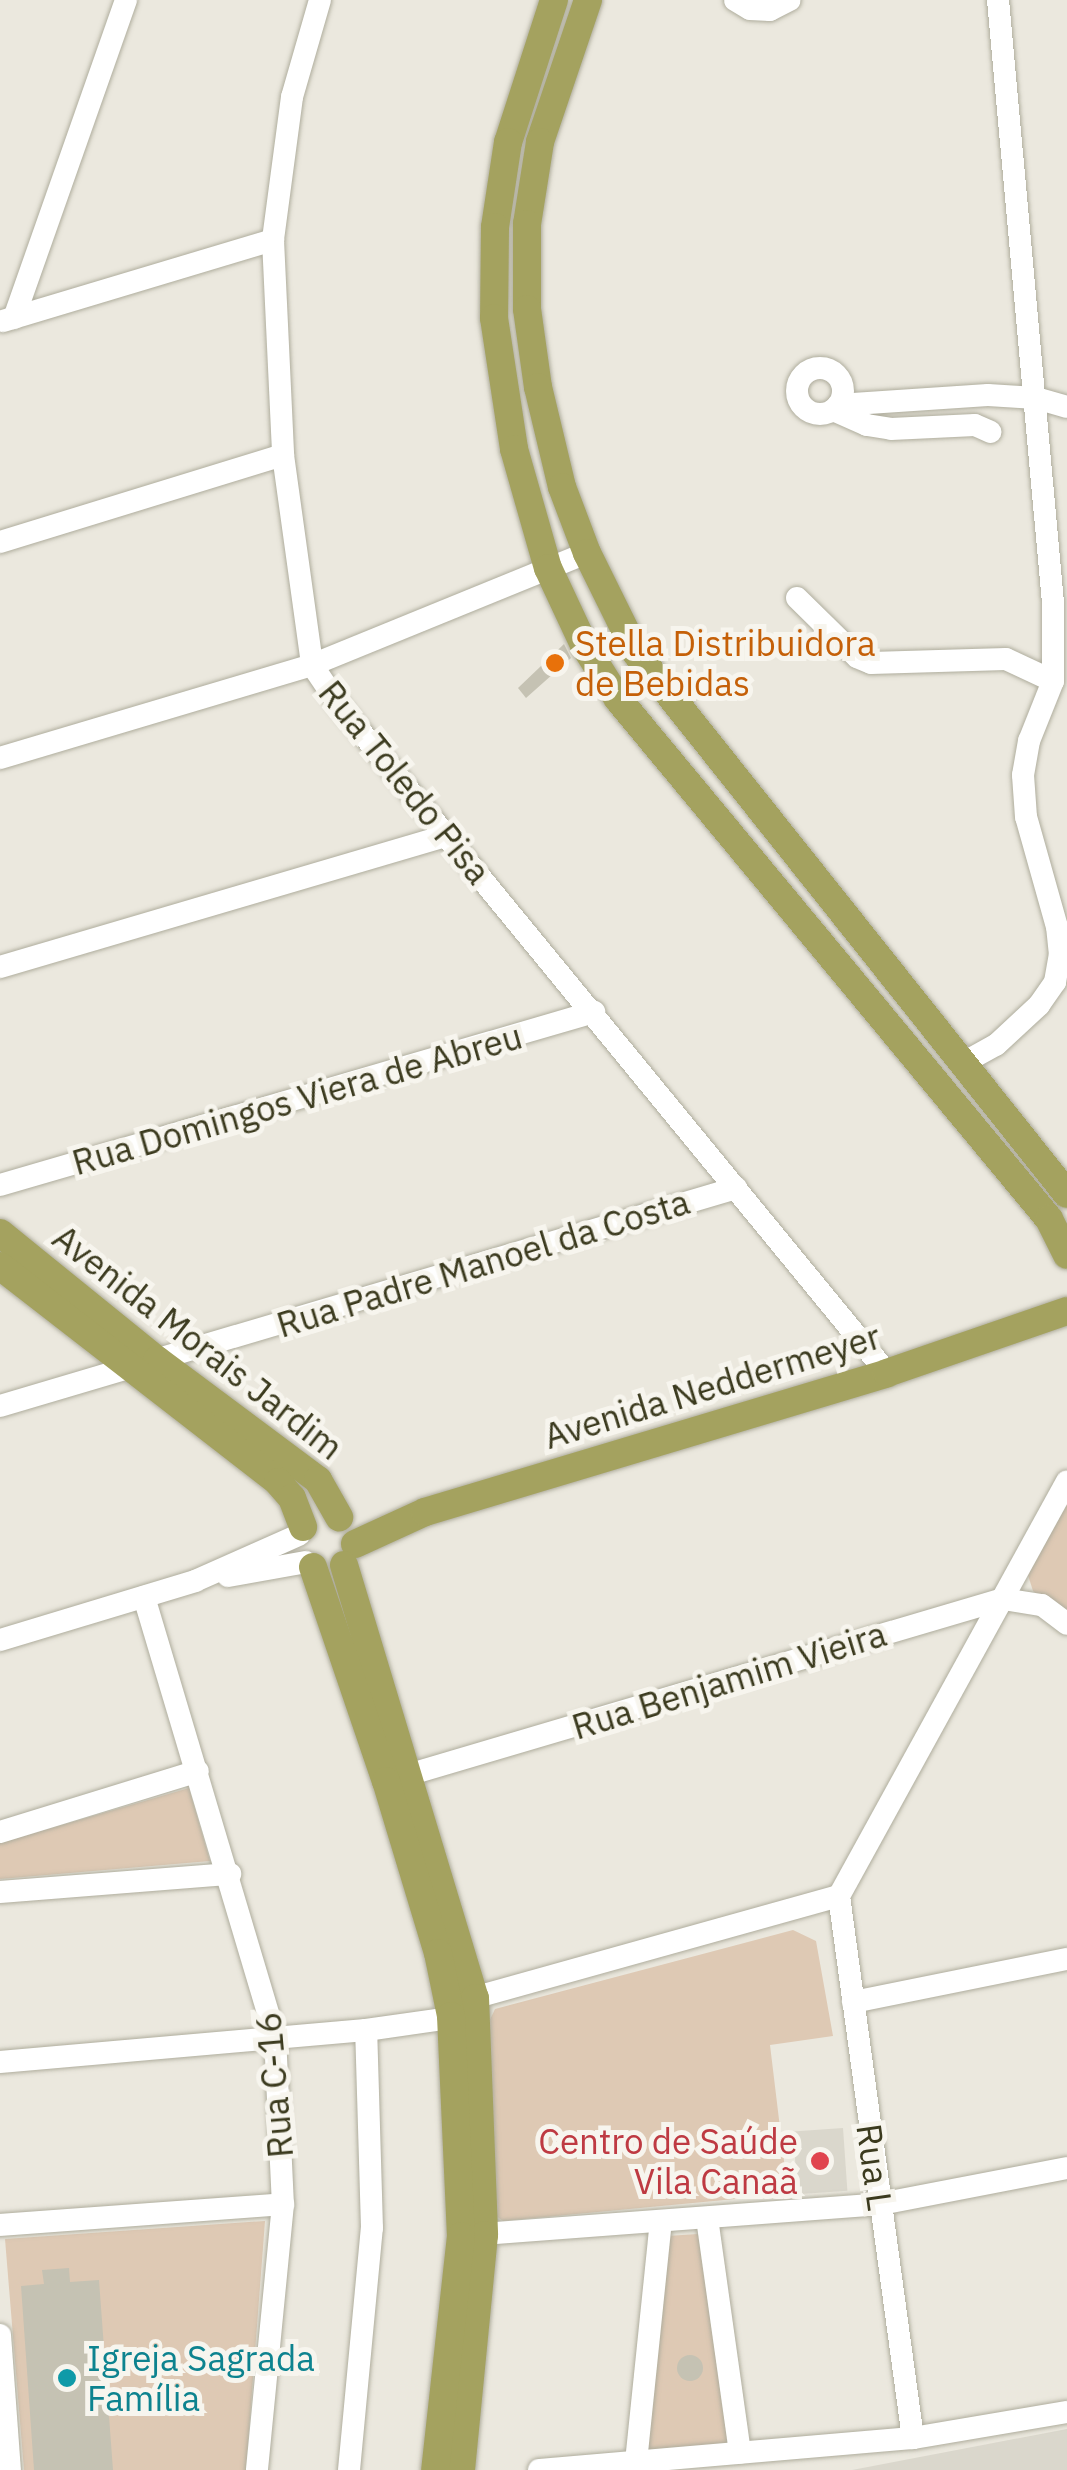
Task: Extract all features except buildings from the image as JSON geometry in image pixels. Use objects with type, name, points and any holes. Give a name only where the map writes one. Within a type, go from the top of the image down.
[{"type":"main road","points":[[554,0],[508,142],[494,227],[494,318],[514,449],[548,568],[584,645],[618,699],[1049,1218],[1067,1255]]},
{"type":"main road","points":[[588,0],[540,142],[528,224],[528,309],[550,437],[562,487],[587,553],[636,654],[1067,1194]]},
{"type":"main road","points":[[536,50],[565,60]]},
{"type":"main road","name":"Avenida Morais Jardim","points":[[0,1234],[157,1360],[318,1480],[346,1537],[397,1778]]},
{"type":"main road","name":"Avenida Morais Jardim","points":[[0,1266],[278,1482],[292,1498],[305,1548],[397,1778]]},
{"type":"main road","name":"Avenida Neddermeyer","points":[[346,1537],[886,1373],[1067,1312]]},
{"type":"main road","name":"Avenida Neddermeyer","points":[[1019,1330],[1067,1337]]},
{"type":"main road","points":[[323,1514],[346,1537],[329,1570],[305,1548],[323,1514]]},
{"type":"main road","points":[[397,1778],[429,1883],[475,1998],[473,2235],[461,2470]]},
{"type":"main road","points":[[429,1883],[451,2016],[473,2235],[435,2470]]},
{"type":"street","points":[[7,320],[126,0]]},
{"type":"street","name":"Rua Toledo Pisa","points":[[320,0],[292,97],[273,240],[283,455],[312,665],[446,836],[886,1373]]},
{"type":"street","points":[[735,0],[750,9],[770,10],[790,0]]},
{"type":"street","points":[[963,1063],[996,1045],[1039,1005],[1055,982],[1060,955],[1057,927],[1026,817],[1023,775],[1029,741],[1053,682],[1053,603],[998,0]]},
{"type":"street","points":[[7,320],[273,240]]},
{"type":"street","points":[[937,395],[939,426]]},
{"type":"street","points":[[991,432],[975,425],[891,429],[836,407],[937,395],[1036,398],[1067,406]]},
{"type":"street","points":[[890,399],[891,429]]},
{"type":"street","points":[[0,542],[283,455]]},
{"type":"street","points":[[0,758],[312,665],[587,553]]},
{"type":"street","points":[[797,598],[857,657],[871,663],[1006,659],[1053,682]]},
{"type":"street","points":[[0,967],[446,836]]},
{"type":"street","name":"Rua Domingos Viera de Abreu","points":[[0,1185],[594,1012]]},
{"type":"street","name":"Rua Padre Manoel da Costa","points":[[0,1406],[736,1188]]},
{"type":"street","points":[[0,2062],[366,2030],[451,2016],[475,1998],[838,1896],[1067,1482]]},
{"type":"street","points":[[0,1640],[305,1548]]},
{"type":"street","name":"Rua C-16","points":[[144,1597],[276,2036],[283,2204],[257,2470]]},
{"type":"street","points":[[1003,1598],[1042,1606],[1067,1624]]},
{"type":"street","name":"Rua Benjamim Vieira","points":[[397,1778],[1003,1598]]},
{"type":"street","points":[[0,1832],[198,1771]]},
{"type":"street","points":[[0,1892],[230,1874]]},
{"type":"street","name":"Rua L","points":[[838,1896],[913,2438]]},
{"type":"street","points":[[853,2002],[1067,1959]]},
{"type":"street","points":[[349,2470],[372,2228],[366,2030]]},
{"type":"street","points":[[473,2235],[880,2204],[1067,2168]]},
{"type":"street","points":[[0,2225],[283,2204]]},
{"type":"street","points":[[707,2218],[740,2453]]},
{"type":"street","points":[[636,2462],[660,2221]]},
{"type":"street","points":[[0,2335],[10,2470]]},
{"type":"street","points":[[539,2470],[913,2438],[1067,2412]]},
{"type":"shaded area","points":[[1067,1503],[1067,1615],[1033,1591],[1027,1572]]},
{"type":"shaded area","points":[[189,1788],[210,1861],[0,1879],[0,1843]]},
{"type":"shaded area","points":[[793,1930],[816,1941],[833,2036],[770,2045],[788,2194],[503,2221],[492,2213],[486,2028],[495,2009]]},
{"type":"shaded area","name":"Centro de Saúde Vila Canaã","points":[[843,2128],[847,2191],[798,2194],[793,2131]]},
{"type":"shaded area","points":[[265,2221],[246,2470],[24,2470],[5,2239]]},
{"type":"shaded area","points":[[698,2234],[729,2445],[646,2452],[667,2236]]},
{"type":"shaded area","points":[[1067,2429],[1067,2470],[852,2470]]},
{"type":"place","name":"Stella Distribuidora de Bebidas","points":[[555,663]]},
{"type":"place","name":"Centro de Saúde Vila Canaã","points":[[820,2161]]},
{"type":"place","name":"Igreja Sagrada Família","points":[[67,2378]]}]
